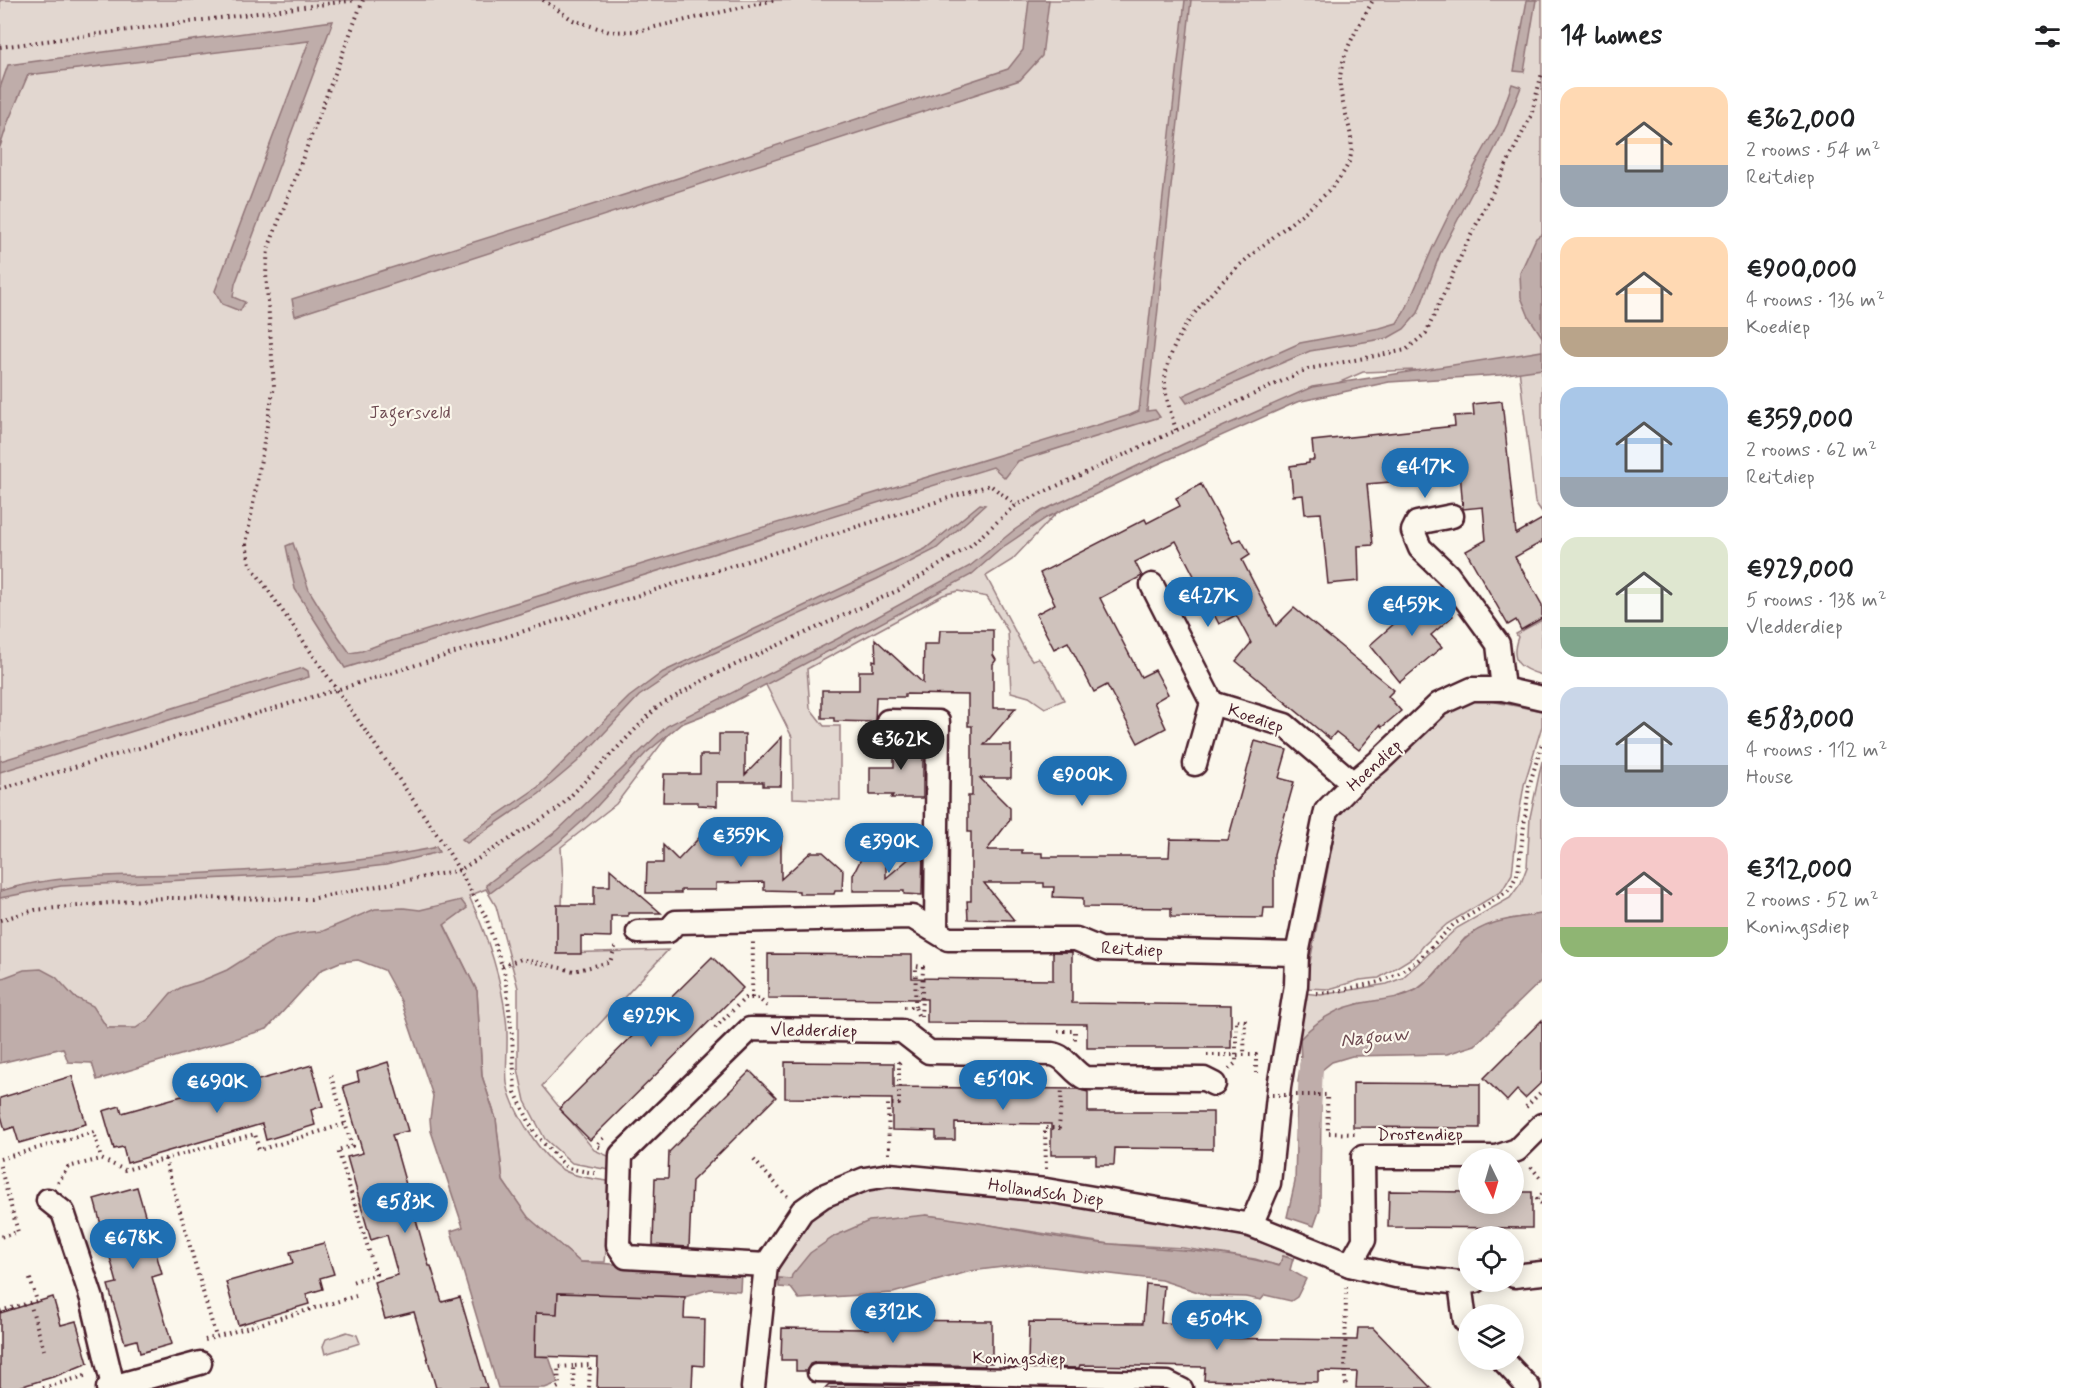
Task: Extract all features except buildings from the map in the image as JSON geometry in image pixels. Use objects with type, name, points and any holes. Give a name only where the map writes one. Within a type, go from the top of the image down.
[{"type":"street","points":[[1452,516],[1417,523],[1413,531],[1420,548],[1448,575],[1498,644],[1503,689]]},
{"type":"street","name":"Koediep","points":[[1152,585],[1212,703],[1195,764]]},
{"type":"street","name":"Hoendiep","points":[[1251,1226],[1269,1184],[1282,1066],[1296,985],[1297,954],[1326,811],[1439,704],[1472,689],[1503,689],[1542,698]]},
{"type":"street","name":"Koediep","points":[[1212,703],[1285,725],[1353,783]]},
{"type":"street","points":[[888,721],[938,722],[936,930]]},
{"type":"street","name":"Reitdiep","points":[[638,932],[668,931],[676,922],[912,916],[948,939],[1076,939],[1100,950],[1297,954]]},
{"type":"street","name":"Vledderdiep","points":[[766,1265],[626,1257],[618,1245],[621,1155],[750,1029],[902,1031],[929,1052],[1056,1054],[1085,1078],[1204,1079],[1214,1084]]},
{"type":"street","name":"Drostendiep","points":[[1350,1265],[1364,1240],[1363,1157],[1496,1157],[1517,1150],[1542,1125]]},
{"type":"street","name":"Hollandsch Diep","points":[[753,1388],[766,1265],[802,1211],[823,1196],[865,1179],[890,1175],[1046,1190],[1251,1226],[1350,1265],[1396,1276],[1458,1281]]},
{"type":"street","points":[[48,1200],[63,1212],[92,1299],[111,1387],[200,1363]]},
{"type":"street","points":[[1524,1275],[1542,1273]]},
{"type":"street","points":[[1512,1370],[1529,1388]]},
{"type":"street","name":"Koningsdiep","points":[[816,1373],[1009,1382],[1168,1380],[1184,1388]]},
{"type":"path","points":[[0,47],[356,0]]},
{"type":"path","points":[[363,0],[268,249],[267,286],[274,386],[246,544],[250,564],[460,870],[486,917],[505,975],[512,1035],[515,1092],[535,1134],[567,1168],[620,1179]]},
{"type":"path","points":[[543,0],[573,20],[610,32],[637,31],[776,0]]},
{"type":"path","points":[[1176,430],[1167,398],[1166,374],[1175,344],[1195,311],[1249,257],[1330,190],[1349,162],[1351,141],[1340,80],[1348,45],[1373,0]]},
{"type":"path","points":[[0,920],[35,910],[163,898],[311,899],[460,870],[558,809],[657,707],[713,675],[899,590],[970,546],[1016,505],[1308,369],[1406,350],[1426,333],[1466,245],[1531,116],[1542,73]]},
{"type":"path","points":[[0,789],[336,690],[990,485],[1016,505]]},
{"type":"path","points":[[1309,991],[1333,992],[1379,982],[1398,973],[1418,960],[1454,924],[1509,890],[1518,873],[1530,786],[1542,744]]},
{"type":"path","points":[[752,998],[753,919]]},
{"type":"path","points":[[502,966],[521,958],[574,971],[610,962],[616,945]]},
{"type":"path","points":[[915,1007],[916,966],[923,967],[922,1014]]},
{"type":"path","points":[[1236,1063],[1236,1020],[1245,1020],[1244,1055]]},
{"type":"path","points":[[890,1175],[888,1104],[899,1104],[899,1063],[918,1042]]},
{"type":"path","points":[[1046,1190],[1045,1128],[1059,1128],[1063,1077],[1072,1068]]},
{"type":"path","points":[[331,1076],[352,1146],[338,1150],[375,1274],[352,1282]]},
{"type":"path","points":[[1520,1113],[1542,1091]]},
{"type":"path","name":"Drostendiep","points":[[1266,1095],[1327,1095],[1328,1134],[1369,1134]]},
{"type":"path","points":[[48,1200],[68,1167],[101,1159],[125,1170],[255,1134],[259,1150],[345,1124]]},
{"type":"path","points":[[0,1159],[94,1132],[101,1159]]},
{"type":"path","points":[[165,1159],[216,1337]]},
{"type":"path","points":[[754,1160],[802,1211]]},
{"type":"path","points":[[0,1166],[18,1232],[0,1237]]},
{"type":"path","points":[[1542,1194],[1537,1199],[1542,1204]]},
{"type":"path","points":[[1347,1388],[1345,1381],[1346,1287],[1350,1265]]},
{"type":"path","points":[[0,1311],[36,1301],[29,1276]]},
{"type":"path","points":[[30,1303],[44,1350]]},
{"type":"path","points":[[557,1388],[559,1387],[558,1367],[590,1365],[589,1388]]},
{"type":"path","points":[[573,1366],[574,1388]]},
{"type":"green space","name":"Jagersveld","points":[[0,0],[1542,0],[1542,512],[1535,502],[1519,369],[1398,378],[1416,370],[1363,372],[1067,502],[1012,560],[986,576],[1025,650],[1032,660],[1038,658],[1047,668],[1064,700],[1045,708],[1029,697],[1011,692],[1008,631],[987,597],[958,591],[943,595],[807,669],[810,708],[824,726],[840,726],[840,800],[793,798],[792,737],[763,679],[674,727],[616,804],[561,847],[563,882],[560,953],[668,950],[542,1086],[594,1150],[613,1158],[615,1171],[572,1163],[545,1139],[525,1101],[518,1069],[518,988],[496,906],[486,889],[469,896],[482,926],[501,987],[507,1027],[507,1083],[514,1105],[528,1131],[554,1164],[581,1177],[612,1182],[605,1262],[580,1262],[528,1218],[503,1181],[496,1119],[482,1076],[477,991],[444,924],[467,908],[162,1030],[107,1028],[93,1007],[74,997],[56,978],[0,991]]},
{"type":"green space","points":[[1542,620],[1542,675],[1522,667],[1515,653],[1518,637],[1516,634]]},
{"type":"green space","points":[[1480,699],[1542,711],[1542,726],[1524,785],[1512,874],[1502,891],[1447,924],[1415,956],[1379,978],[1360,980],[1329,989],[1305,988],[1338,815],[1421,730],[1455,704]]},
{"type":"green space","points":[[1542,761],[1542,914],[1510,919],[1465,938],[1431,978],[1416,990],[1392,999],[1357,1004],[1300,1039],[1304,993],[1321,995],[1387,984],[1402,978],[1457,928],[1510,898],[1521,883],[1527,867],[1530,817]]},
{"type":"green space","points":[[902,1184],[1118,1208],[1218,1228],[1295,1254],[1293,1259],[1283,1256],[1279,1266],[1255,1259],[1183,1248],[1110,1244],[926,1215],[791,1279],[775,1278],[787,1247],[822,1204],[872,1185]]},
{"type":"green space","points":[[347,1332],[357,1335],[360,1343],[325,1354],[323,1346],[326,1339]]},
{"type":"water","points":[[1029,0],[1049,0],[1042,56],[1020,80],[295,316],[292,299],[678,178],[1008,69],[1023,50]]},
{"type":"water","points":[[1185,0],[1191,0],[1147,411],[1155,410],[1160,417],[1018,461],[1005,478],[993,467],[345,668],[295,589],[286,546],[293,543],[309,590],[350,653],[1139,411]]},
{"type":"water","points":[[1527,0],[1536,0],[1524,72],[1514,71]]},
{"type":"water","points":[[333,21],[235,284],[233,297],[245,302],[240,311],[222,304],[215,291],[309,41],[28,75],[0,147],[0,88],[8,65]]},
{"type":"water","points":[[1512,84],[1521,87],[1503,133],[1440,254],[1418,313],[1404,329],[1388,338],[1310,351],[1187,403],[1182,396],[1300,343],[1397,323],[1406,309],[1461,190],[1498,124]]},
{"type":"water","points":[[1542,234],[1542,337],[1529,317],[1521,297],[1520,273],[1536,238]]},
{"type":"water","points":[[1542,351],[1542,369],[1500,375],[1389,382],[1297,402],[1156,465],[1046,518],[1003,547],[971,575],[722,708],[681,724],[646,753],[587,817],[558,843],[490,893],[486,885],[558,830],[667,726],[837,639],[970,566],[1042,511],[1312,387]]},
{"type":"water","points":[[980,504],[985,505],[936,549],[877,579],[679,669],[639,696],[577,762],[539,794],[467,843],[462,839],[538,787],[629,697],[663,672],[925,549]]},
{"type":"water","points":[[303,668],[308,671],[309,677],[0,772],[0,761]]},
{"type":"water","points":[[436,846],[439,852],[386,865],[309,874],[61,886],[0,898],[0,891],[69,878],[280,868],[372,858]]},
{"type":"water","points":[[461,900],[467,908],[444,925],[477,991],[482,1076],[496,1119],[503,1181],[528,1217],[580,1262],[741,1272],[740,1291],[710,1289],[685,1297],[558,1293],[557,1314],[536,1313],[535,1356],[549,1357],[558,1383],[545,1388],[498,1388],[451,1231],[463,1227],[431,1131],[433,1096],[401,1001],[384,970],[358,960],[340,962],[321,970],[267,1029],[97,1080],[92,1063],[68,1062],[63,1048],[0,1063],[0,979],[24,970],[41,969],[56,977],[74,997],[93,1006],[107,1028],[136,1028],[149,1019],[171,993],[227,970],[276,939],[323,931],[375,909],[420,910]]},
{"type":"water","points":[[1542,914],[1542,980],[1475,1045],[1447,1054],[1352,1056],[1332,1062],[1322,1070],[1318,1087],[1298,1082],[1301,1061],[1300,1039],[1319,1022],[1350,1006],[1395,998],[1416,990],[1436,973],[1464,940],[1481,928],[1501,921]]},
{"type":"water","points":[[1297,1104],[1321,1106],[1320,1209],[1314,1226],[1287,1217],[1295,1182]]},
{"type":"water","points":[[926,1215],[1088,1242],[1217,1254],[1279,1266],[1283,1256],[1293,1259],[1290,1270],[1306,1279],[1297,1297],[1291,1301],[1265,1295],[1261,1300],[1210,1296],[1161,1280],[1027,1264],[971,1271],[893,1293],[799,1299],[791,1288],[779,1287],[779,1278],[791,1279],[810,1253],[835,1236],[869,1221]]},
{"type":"waterway","name":"Nagouw","points":[[1308,1137],[1311,1066],[1317,1053]]}]
